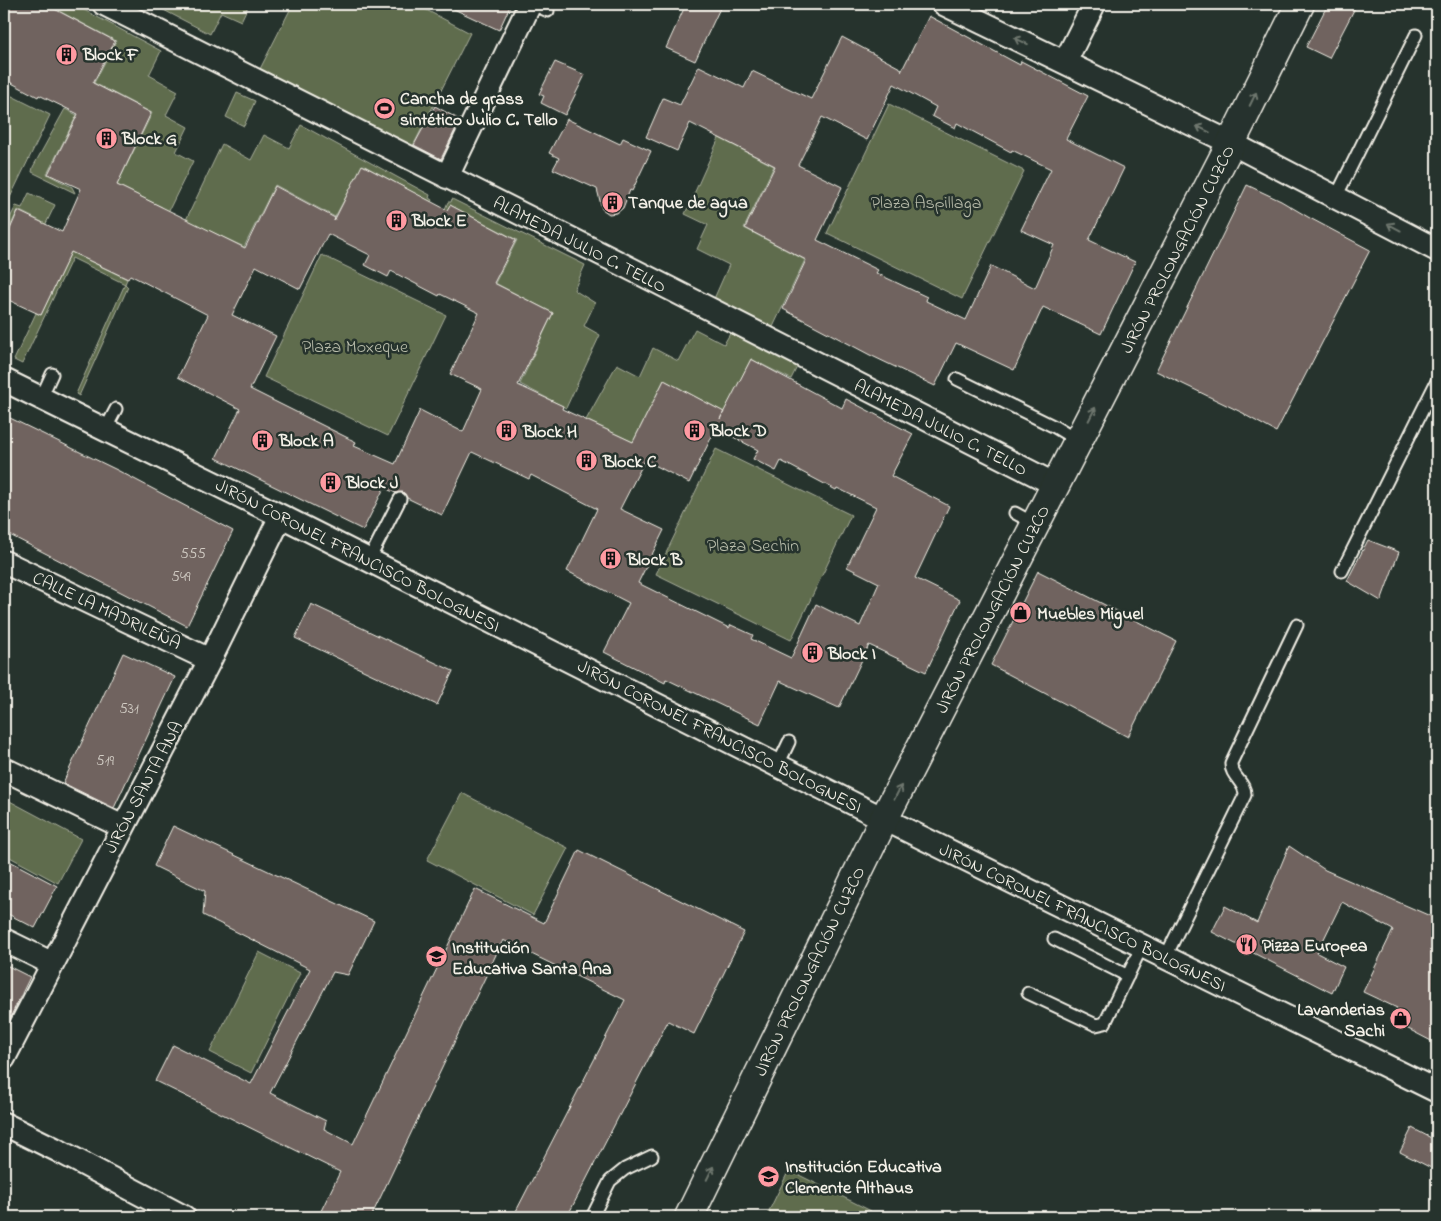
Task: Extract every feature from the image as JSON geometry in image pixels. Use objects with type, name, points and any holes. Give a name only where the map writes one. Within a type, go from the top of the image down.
[{"type":"street","name":"ALAMEDA JULIO C. TELLO","points":[[104,4],[1056,485]]},
{"type":"street","points":[[944,4],[1231,143],[1437,250]]},
{"type":"street","points":[[1065,62],[1094,4]]},
{"type":"street","name":"JIRÓN PROLONGACIÓN CUZCO","points":[[689,1217],[884,819],[1025,519],[1056,485],[1300,4]]},
{"type":"street","points":[[447,177],[537,6]]},
{"type":"street","name":"JIRÓN CORONEL FRANCISCO BOLOGNESI","points":[[4,380],[281,516],[884,819],[1437,1091]]},
{"type":"street","name":"JIRÓN SANTA ANA","points":[[4,1058],[51,963],[210,660],[281,516]]},
{"type":"street","name":"CALLE LA MADRILEÑA","points":[[4,562],[210,660]]},
{"type":"street","points":[[4,769],[123,827]]},
{"type":"street","points":[[4,940],[51,963]]},
{"type":"street","points":[[4,1124],[184,1217]]},
{"type":"lane","points":[[1336,196],[1416,35]]},
{"type":"lane","points":[[42,398],[52,374]]},
{"type":"lane","points":[[957,379],[1054,427],[1078,441]]},
{"type":"lane","points":[[1342,571],[1437,382]]},
{"type":"lane","points":[[105,430],[116,409]]},
{"type":"lane","points":[[369,560],[400,499]]},
{"type":"lane","points":[[1166,958],[1245,795],[1244,789],[1233,772],[1231,762],[1297,624]]},
{"type":"lane","points":[[778,765],[789,742]]},
{"type":"lane","points":[[1054,939],[1128,976]]},
{"type":"lane","points":[[1028,992],[1096,1025],[1105,1023],[1142,946]]},
{"type":"lane","points":[[592,1217],[610,1181],[625,1169],[652,1156]]},
{"type":"green space","points":[[63,4],[73,4],[161,51],[149,75],[178,91],[166,115],[188,127],[176,152],[193,161],[140,269],[134,266],[162,207],[117,185],[152,113],[94,83],[116,41],[59,11]]},
{"type":"green space","points":[[152,4],[249,4],[241,21],[221,12],[210,34]]},
{"type":"green space","name":"Cancha de grass sintético Julio C. Tello","points":[[293,4],[415,4],[470,33],[412,148],[260,69]]},
{"type":"green space","points":[[4,92],[50,115],[4,210]]},
{"type":"green space","points":[[237,93],[255,101],[244,126],[226,117]]},
{"type":"green space","name":"Plaza Aspillaga","points":[[889,104],[1024,171],[962,299],[827,233]]},
{"type":"green space","points":[[65,109],[77,115],[47,174],[72,187],[75,193],[32,172]]},
{"type":"green space","points":[[301,125],[430,195],[429,198],[432,200],[427,209],[427,200],[363,165],[335,217],[275,185],[244,247],[186,220],[222,144],[251,160],[264,135],[289,148]]},
{"type":"green space","points":[[719,138],[774,166],[744,228],[805,260],[772,329],[713,301],[729,265],[697,249],[708,225],[685,214]]},
{"type":"green space","points":[[29,193],[55,205],[39,238],[36,236],[42,222],[18,210],[4,240],[4,230],[16,206],[22,208]]},
{"type":"green space","points":[[452,199],[585,265],[574,290],[595,303],[584,326],[600,335],[566,408],[520,384],[553,313],[495,283],[517,240],[450,205],[440,225],[438,225],[448,202],[451,202]]},
{"type":"green space","points":[[71,252],[127,279],[125,284],[72,258],[22,364],[14,360],[36,313],[41,315]]},
{"type":"green space","name":"Plaza Moxeque","points":[[322,255],[446,315],[388,436],[264,377]]},
{"type":"green space","points":[[125,284],[128,287],[79,396],[76,394]]},
{"type":"green space","points":[[695,329],[724,344],[731,332],[799,363],[791,379],[751,359],[724,412],[664,380],[633,442],[586,420],[617,364],[640,376],[653,348],[678,361]]},
{"type":"green space","name":"Plaza Sechin","points":[[716,449],[851,515],[791,640],[656,574]]},
{"type":"green space","points":[[462,793],[568,848],[533,915],[427,860]]},
{"type":"green space","points":[[4,798],[81,839],[58,883],[4,854]]},
{"type":"green space","points":[[259,952],[300,973],[251,1073],[210,1052]]},
{"type":"green space","points":[[789,1170],[871,1211],[868,1217],[766,1217]]},
{"type":"building","points":[[4,4],[45,4],[115,41],[93,83],[151,113],[117,185],[245,248],[275,186],[335,218],[334,221],[362,165],[447,210],[450,205],[516,240],[494,283],[553,313],[518,385],[563,406],[562,409],[633,442],[664,380],[724,412],[751,359],[842,408],[846,399],[913,434],[891,476],[949,506],[915,578],[960,600],[926,672],[869,645],[839,708],[780,681],[760,724],[666,679],[665,683],[604,652],[629,603],[567,571],[597,509],[531,475],[529,479],[472,452],[442,515],[407,498],[403,492],[396,493],[384,488],[363,530],[216,458],[240,409],[178,377],[208,315],[130,275],[128,279],[71,252],[41,315],[4,298],[4,243],[18,211],[62,232],[81,189],[48,174],[78,114],[39,95],[38,97],[4,79]],"holes":[[[328,234],[370,255],[365,265],[388,277],[391,271],[439,296],[440,294],[479,313],[450,374],[482,389],[463,432],[420,410],[395,464],[354,446],[356,442],[250,389],[276,336],[232,315],[256,266],[300,289]],[[716,428],[758,450],[753,459],[776,471],[781,461],[836,490],[837,488],[876,507],[847,567],[879,583],[860,626],[816,604],[791,658],[751,639],[753,635],[731,625],[729,628],[638,583],[664,530],[620,509],[645,460],[689,483]]]},
{"type":"building","points":[[443,4],[511,4],[499,30]]},
{"type":"building","points":[[686,4],[722,4],[695,61],[666,48]]},
{"type":"building","points":[[1328,4],[1357,4],[1329,58],[1306,47]]},
{"type":"building","points":[[929,16],[1020,65],[1021,61],[1088,96],[1066,139],[1124,168],[1089,240],[1135,262],[1101,334],[1043,307],[1014,370],[956,343],[935,386],[870,355],[783,309],[806,260],[745,228],[775,166],[690,123],[677,151],[646,137],[663,98],[680,105],[699,66],[744,88],[752,71],[811,99],[842,37],[902,69],[901,72]],"holes":[[[894,84],[936,107],[932,116],[955,128],[957,123],[1011,152],[1012,150],[1051,169],[1021,230],[1054,245],[1035,288],[991,266],[966,320],[926,301],[927,297],[876,273],[878,270],[817,240],[842,187],[798,165],[822,117],[867,140]]]},
{"type":"building","points":[[555,62],[585,75],[565,115],[541,103],[544,96],[539,94]]},
{"type":"building","points":[[435,106],[460,120],[441,159],[414,145]]},
{"type":"building","points":[[567,119],[620,144],[623,138],[651,151],[632,191],[630,190],[623,208],[617,213],[609,214],[602,209],[597,189],[553,169],[559,158],[549,153]]},
{"type":"building","points":[[1247,185],[1281,201],[1370,250],[1276,432],[1245,414],[1156,371]]},
{"type":"building","points":[[10,418],[117,470],[233,531],[187,626],[4,532],[4,430]]},
{"type":"building","points":[[1368,540],[1399,552],[1381,601],[1347,581]]},
{"type":"building","points":[[1038,571],[1176,641],[1128,737],[991,665]]},
{"type":"building","points":[[311,604],[453,671],[437,705],[295,638]]},
{"type":"building","points":[[123,653],[175,677],[114,808],[63,783]]},
{"type":"building","points":[[173,826],[374,921],[348,975],[333,972],[270,1093],[326,1121],[324,1129],[353,1144],[475,889],[544,923],[579,850],[744,932],[694,1034],[668,1021],[567,1217],[513,1217],[625,1000],[503,940],[371,1217],[318,1217],[340,1172],[155,1081],[173,1045],[251,1084],[310,969],[203,915],[205,891],[154,866]]},
{"type":"building","points":[[1289,846],[1325,870],[1437,919],[1437,1044],[1391,1020],[1397,1008],[1363,992],[1393,930],[1342,902],[1317,953],[1344,967],[1332,993],[1212,932],[1225,906],[1257,923]]},
{"type":"building","points":[[4,858],[57,886],[35,928],[4,912]]},
{"type":"building","points":[[4,964],[30,977],[4,1030]]},
{"type":"building","points":[[1412,1128],[1437,1141],[1437,1171],[1400,1152]]},
{"type":"place","name":"Block F","points":[[67,54]]},
{"type":"place","name":"Cancha de grass sintético Julio C. Tello","points":[[384,108]]},
{"type":"place","name":"Block G","points":[[106,138]]},
{"type":"place","name":"Tanque de agua","points":[[612,202]]},
{"type":"place","name":"Block E","points":[[396,220]]},
{"type":"place","name":"Block D","points":[[694,430]]},
{"type":"place","name":"Block H","points":[[507,431]]},
{"type":"place","name":"Block A","points":[[263,440]]},
{"type":"place","name":"Block C","points":[[587,461]]},
{"type":"place","name":"Block J","points":[[330,482]]},
{"type":"place","name":"Block B","points":[[611,559]]},
{"type":"place","name":"Muebles Miguel","points":[[1021,613]]},
{"type":"place","name":"Block I","points":[[812,653]]},
{"type":"place","name":"Pizza Europea","points":[[1246,945]]},
{"type":"place","name":"Institución Educativa Santa Ana","points":[[436,957]]},
{"type":"place","name":"Lavanderias Sachi","points":[[1401,1019]]},
{"type":"place","name":"Institución Educativa Clemente Althaus","points":[[769,1176]]}]
